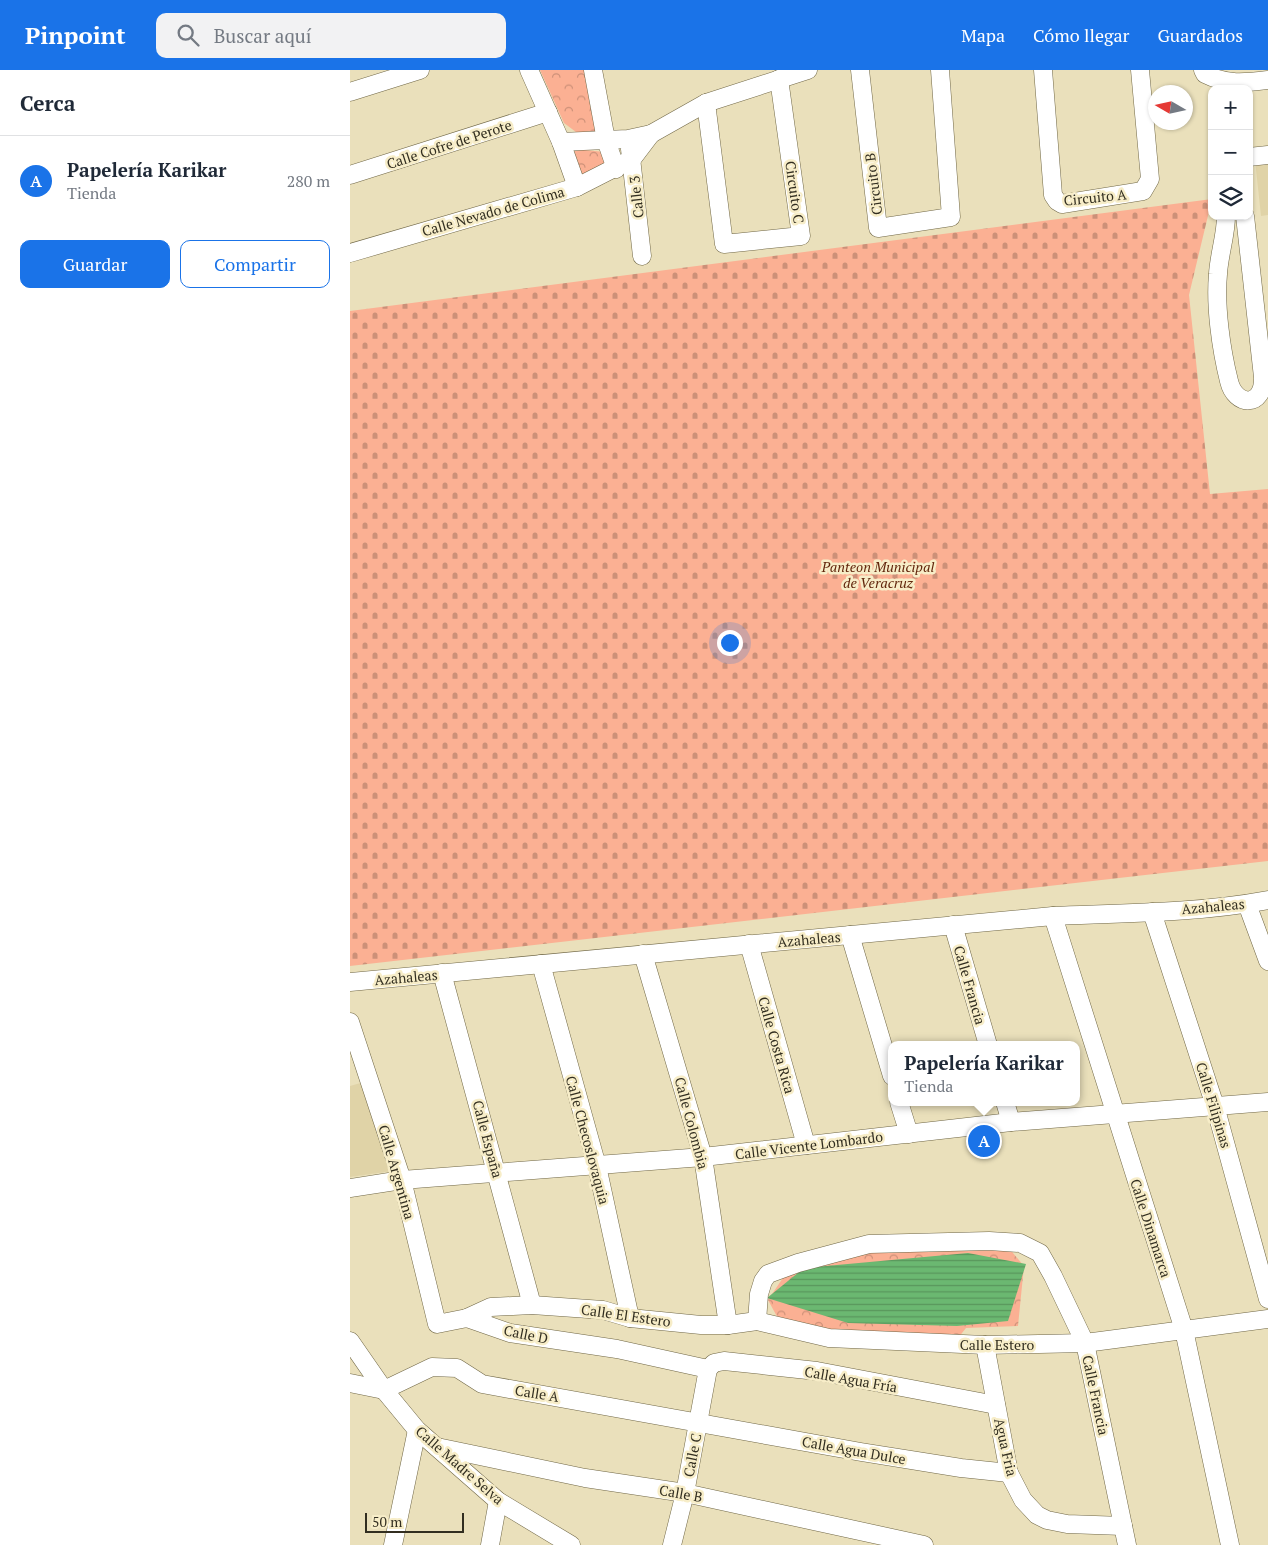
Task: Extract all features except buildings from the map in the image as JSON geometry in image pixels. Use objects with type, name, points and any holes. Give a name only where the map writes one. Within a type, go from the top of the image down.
[{"type":"street","points":[[350,92],[420,70]]},
{"type":"street","points":[[529,70],[562,142],[577,187]]},
{"type":"street","points":[[593,70],[606,140],[616,169]]},
{"type":"street","points":[[562,142],[628,139],[651,134],[706,102],[808,70]]},
{"type":"street","name":"Circuito B","points":[[860,70],[878,228],[951,217],[940,70]]},
{"type":"street","name":"Circuito A","points":[[1043,70],[1053,195],[1062,204],[1143,191],[1148,186],[1150,179],[1140,70]]},
{"type":"street","points":[[1203,70],[1205,74],[1226,80],[1268,80]]},
{"type":"street","name":"Circuito C","points":[[706,102],[724,244],[801,236],[779,79]]},
{"type":"street","name":"Calle Cofre de Perote","points":[[350,175],[548,112]]},
{"type":"street","points":[[632,159],[651,134]]},
{"type":"street","name":"Calle 3","points":[[628,139],[632,159],[642,256]]},
{"type":"street","points":[[1253,157],[1268,155]]},
{"type":"street","name":"Calle Nevado de Colima","points":[[350,253],[577,187],[616,169],[632,159]]},
{"type":"street","points":[[1225,220],[1218,275],[1220,333],[1230,383],[1237,396],[1244,400],[1252,400],[1259,396],[1264,389],[1245,220]]},
{"type":"street","name":"Azahaleas","points":[[350,982],[1053,916],[1152,912],[1247,904],[1268,900]]},
{"type":"street","points":[[1247,904],[1268,961]]},
{"type":"street","name":"Calle Filipinas","points":[[1152,912],[1216,1106],[1268,1300]]},
{"type":"street","name":"Calle Dinamarca","points":[[1053,916],[1184,1330],[1230,1545]]},
{"type":"street","name":"Calle Francia","points":[[953,925],[987,1041]]},
{"type":"street","points":[[850,935],[888,1063]]},
{"type":"street","name":"Calle Costa Rica","points":[[749,944],[806,1145]]},
{"type":"street","name":"Calle Colombia","points":[[643,954],[703,1157],[728,1325]]},
{"type":"street","name":"Calle Checoslovaquia","points":[[540,964],[597,1166],[630,1318]]},
{"type":"street","name":"Calle España","points":[[442,973],[532,1305]]},
{"type":"street","name":"Calle Argentina","points":[[350,1022],[402,1180],[437,1324],[467,1318]]},
{"type":"street","name":"Calle Vicente Lombardo","points":[[350,1188],[402,1180],[703,1157],[1011,1122],[1268,1102]]},
{"type":"street","points":[[900,1106],[909,1134]]},
{"type":"street","points":[[1006,1106],[1011,1122]]},
{"type":"street","name":"Calle Francia","points":[[757,1321],[763,1281],[768,1274],[798,1262],[869,1244],[989,1241],[1020,1243],[1040,1253],[1085,1343],[1127,1545]]},
{"type":"street","name":"Calle El Estero","points":[[467,1318],[491,1307],[532,1305],[603,1310],[630,1318],[728,1325]]},
{"type":"street","name":"Calle D","points":[[467,1318],[510,1333],[617,1349],[708,1369]]},
{"type":"street","name":"Calle Estero","points":[[728,1325],[757,1321],[830,1338],[985,1345],[1085,1343],[1268,1319]]},
{"type":"street","name":"Calle Madre Selva","points":[[350,1341],[384,1390],[417,1430],[498,1501],[571,1545]]},
{"type":"street","name":"Agua Fria","points":[[985,1345],[1009,1473],[1023,1500],[1037,1515],[1047,1520],[1067,1524],[1123,1526]]},
{"type":"street","name":"Calle Agua Fría","points":[[708,1369],[714,1363],[724,1361],[817,1371],[996,1405]]},
{"type":"street","name":"Calle A","points":[[384,1390],[432,1367],[457,1368],[482,1384],[601,1404],[698,1424]]},
{"type":"street","name":"Calle C","points":[[672,1545],[685,1493],[708,1369]]},
{"type":"street","points":[[350,1383],[384,1390]]},
{"type":"street","name":"Calle Agua Dulce","points":[[698,1424],[769,1434],[961,1468],[1009,1473]]},
{"type":"street","points":[[393,1545],[417,1430]]},
{"type":"street","name":"Calle B","points":[[437,1447],[585,1478],[685,1493],[924,1545]]},
{"type":"street","points":[[490,1545],[498,1501]]},
{"type":"shaded area","points":[[1268,158],[1268,215],[1261,216],[1255,160]]},
{"type":"shaded area","points":[[364,1082],[392,1171],[350,1177],[350,1086]]},
{"type":"shaded area","points":[[968,1253],[1026,1264],[1008,1321],[957,1326],[848,1323],[767,1298],[804,1268]]},
{"type":"green space","points":[[540,70],[585,70],[602,133],[580,135],[564,123]]},
{"type":"green space","points":[[574,149],[605,152],[611,168],[579,180]]},
{"type":"green space","name":"Panteon Municipal de Veracruz","points":[[1208,200],[1208,216],[1189,295],[1210,494],[1268,489],[1268,861],[350,966],[350,311]]},
{"type":"green space","points":[[1008,1247],[1024,1266],[1018,1326],[966,1328],[954,1343],[786,1333],[768,1300],[791,1266],[827,1250]]},
{"type":"place","name":"Papelería Karikar","points":[[984,1141]]}]
